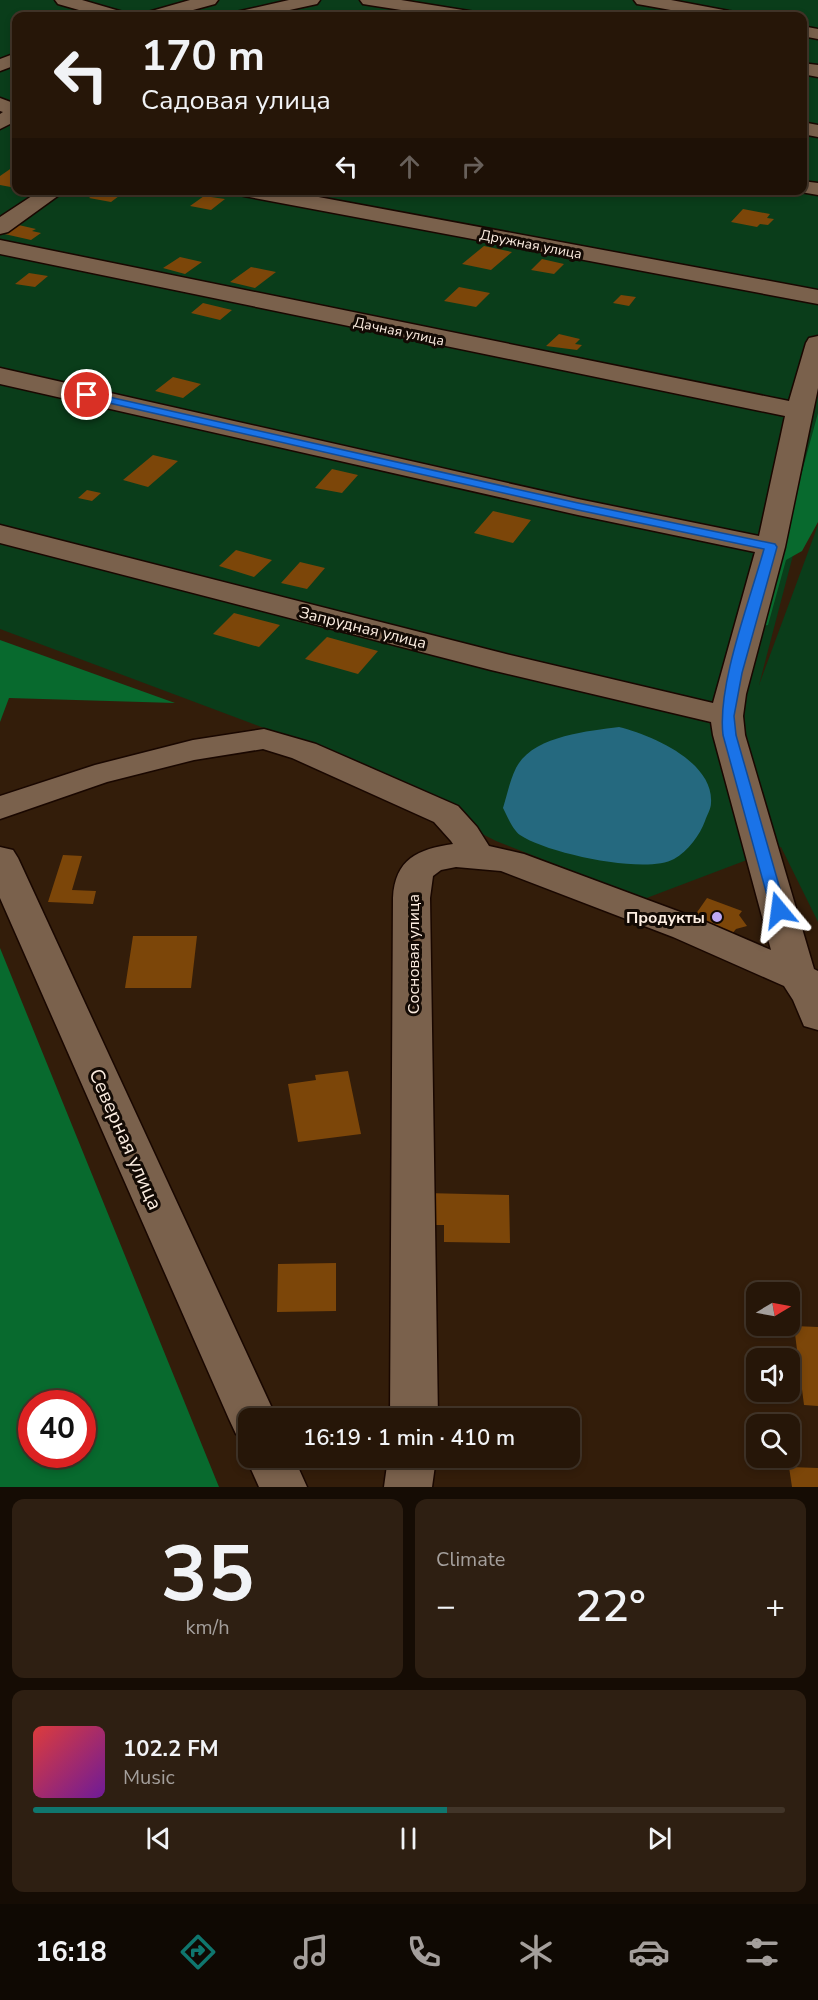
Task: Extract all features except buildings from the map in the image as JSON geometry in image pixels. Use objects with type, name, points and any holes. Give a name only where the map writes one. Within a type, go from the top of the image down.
[{"type":"street","points":[[64,0],[104,12]]},
{"type":"street","points":[[168,12],[208,0]]},
{"type":"street","points":[[259,12],[310,0]]},
{"type":"street","points":[[369,0],[444,12]]},
{"type":"street","points":[[643,0],[708,12]]},
{"type":"street","points":[[0,227],[48,195]]},
{"type":"street","name":"Дружная улица","points":[[271,195],[818,297]]},
{"type":"street","name":"Дачная улица","points":[[0,247],[799,411]]},
{"type":"street","points":[[818,343],[799,411],[771,547],[735,673],[727,716],[729,735],[818,1016]]},
{"type":"street","points":[[0,376],[589,509],[771,547]]},
{"type":"street","name":"Запрудная улица","points":[[0,534],[501,663],[727,716]]},
{"type":"street","points":[[0,808],[95,775],[160,758],[193,750],[264,739],[304,751],[446,814],[465,835],[476,854]]},
{"type":"street","name":"Сосновая улица","points":[[414,1408],[413,881],[419,868],[439,858],[464,854],[476,854],[511,862],[686,928],[808,981]]},
{"type":"street","name":"Северная улица","points":[[0,858],[248,1408]]},
{"type":"street","points":[[274,1468],[283,1487]]},
{"type":"street","points":[[408,1487],[411,1468]]},
{"type":"green space","points":[[0,0],[818,0],[818,460],[759,685],[818,525],[818,922],[781,847],[644,899],[496,841],[296,740],[0,629]]},
{"type":"green space","points":[[818,413],[818,522],[802,551],[786,560],[768,625],[760,626]]},
{"type":"green space","points":[[0,640],[175,703],[9,698],[0,722]]},
{"type":"green space","points":[[0,948],[219,1487],[0,1487]]},
{"type":"water","points":[[619,727],[648,736],[663,744],[692,763],[703,775],[709,788],[711,805],[700,832],[689,847],[674,859],[642,865],[573,855],[533,842],[517,833],[503,808],[516,768],[524,757],[547,742],[562,737]]},
{"type":"place","name":"Продукты","points":[[717,917]]},
{"type":"route","points":[[87,395],[578,507],[771,547],[735,673],[727,716],[729,735],[779,910]]}]
